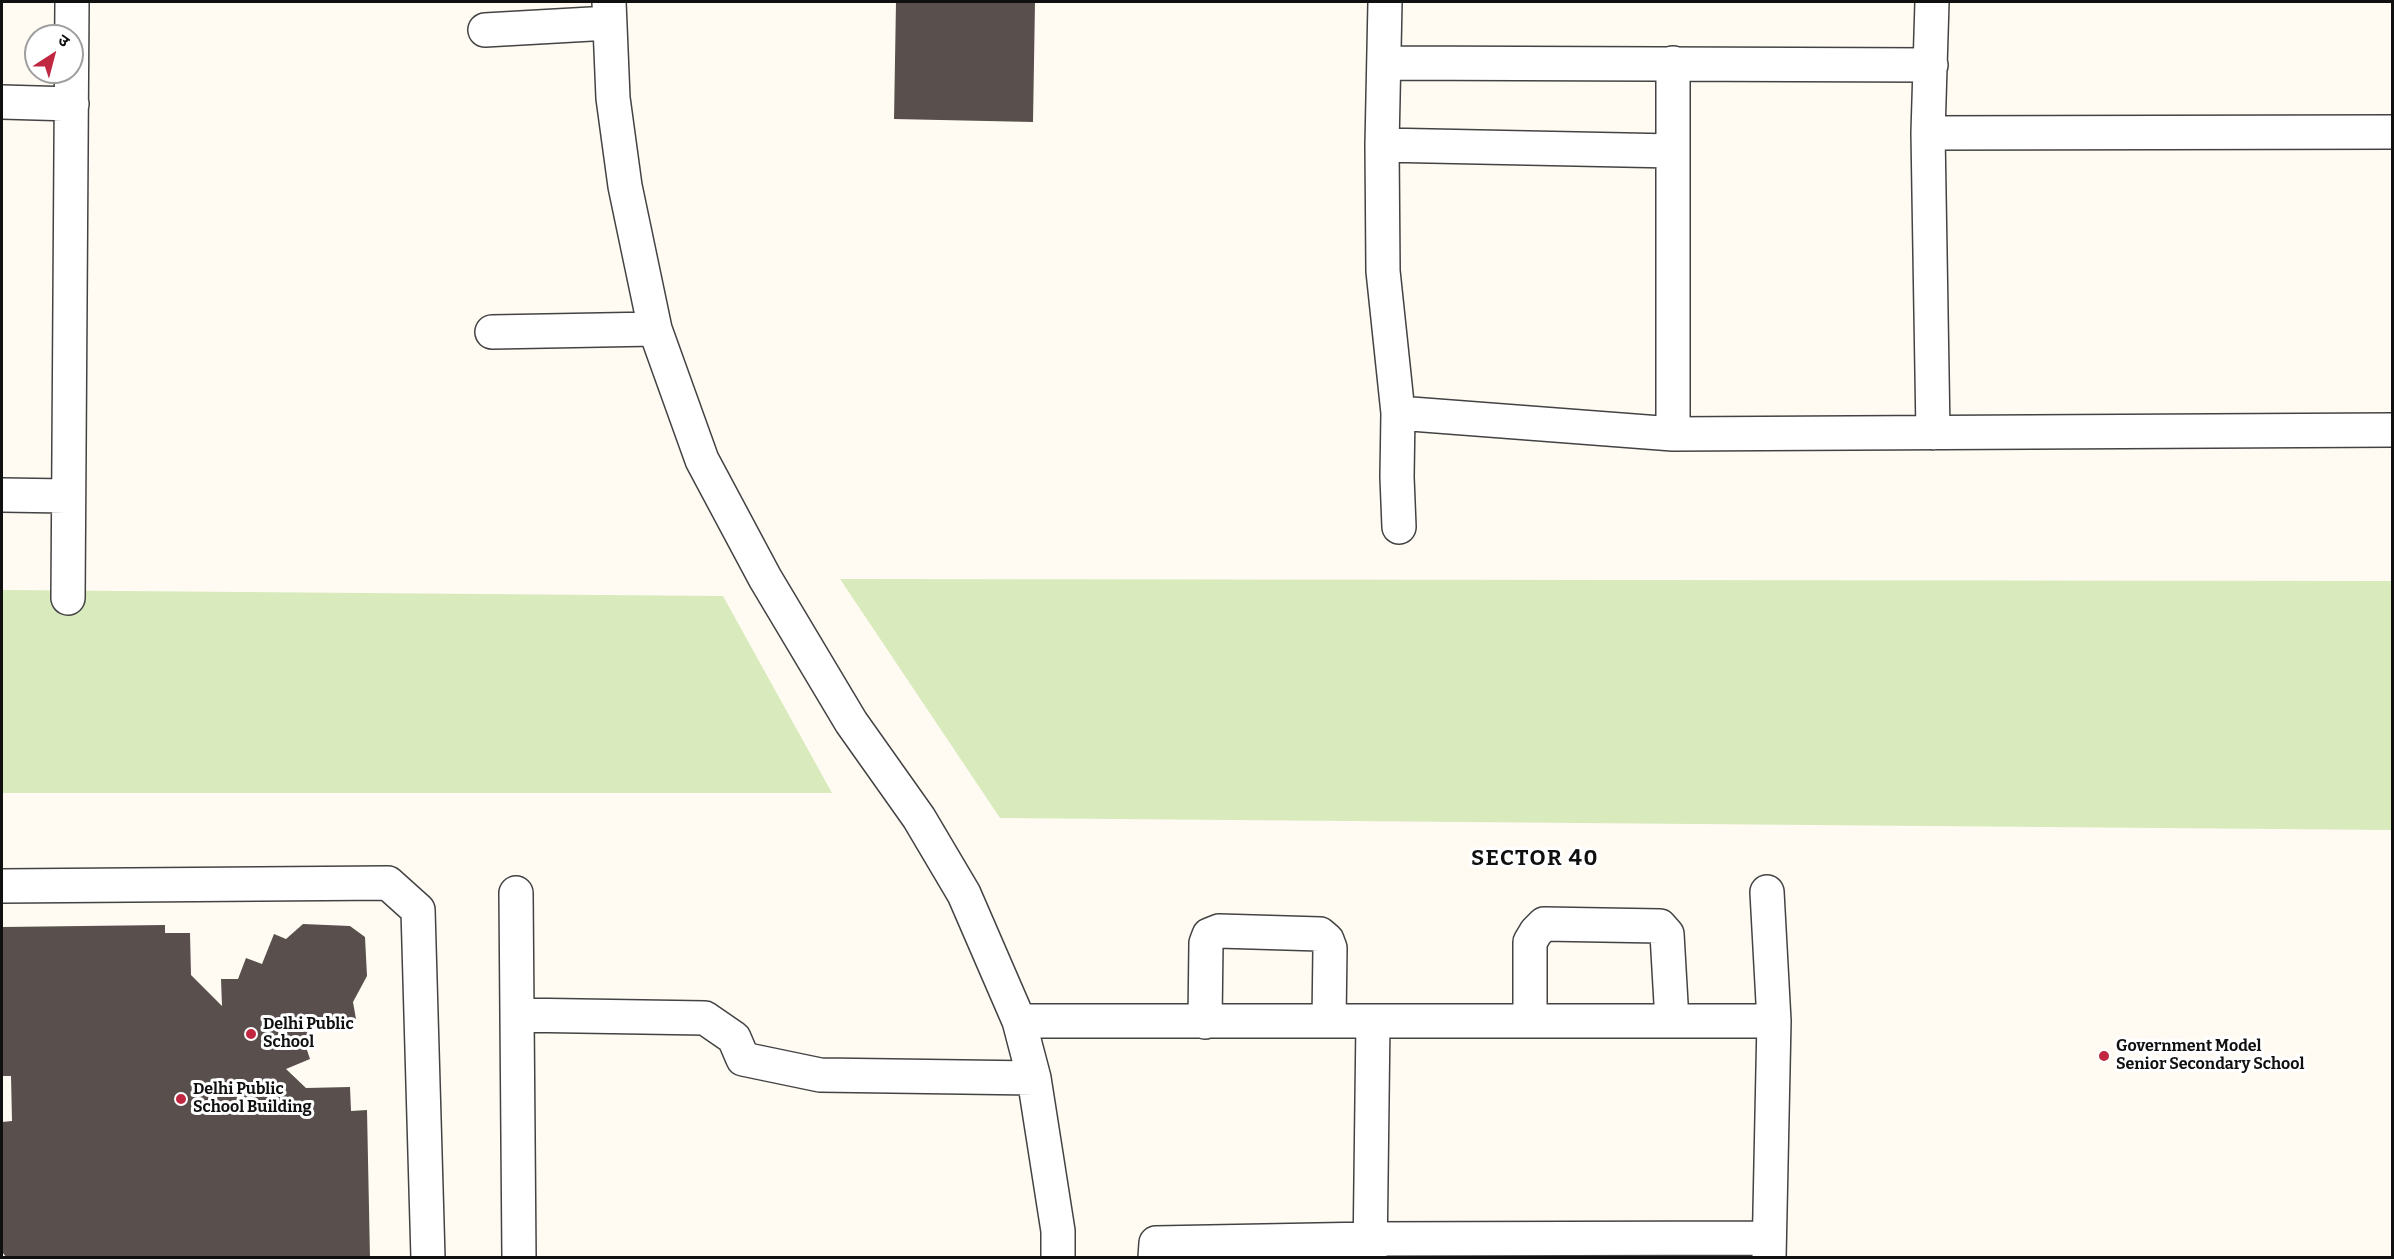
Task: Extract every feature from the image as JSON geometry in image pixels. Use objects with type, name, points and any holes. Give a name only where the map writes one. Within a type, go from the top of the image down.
[{"type":"street","points":[[68,598],[72,2]]},
{"type":"street","points":[[1385,2],[1382,145],[1383,271],[1398,413],[1399,527]]},
{"type":"street","points":[[1932,2],[1928,133],[1933,433]]},
{"type":"street","points":[[484,30],[609,12],[613,98],[625,186],[655,329],[702,460],[765,578],[851,722],[919,818],[964,894],[1019,1021],[1034,1077],[1058,1231],[1058,1257]]},
{"type":"street","points":[[1384,63],[1931,65]]},
{"type":"street","points":[[1673,63],[1673,434]]},
{"type":"street","points":[[2,102],[72,104]]},
{"type":"street","points":[[1928,133],[2392,132]]},
{"type":"street","points":[[1382,145],[1673,151]]},
{"type":"street","points":[[492,332],[655,329]]},
{"type":"street","points":[[1398,413],[1673,434],[2392,430]]},
{"type":"street","points":[[2,495],[67,496]]},
{"type":"street","points":[[2,886],[388,883],[418,910],[428,1257]]},
{"type":"street","points":[[1155,1257],[1156,1243],[1370,1248],[1769,1248],[1774,1020],[1767,892]]},
{"type":"street","points":[[516,893],[519,1257]]},
{"type":"street","points":[[1530,1021],[1530,942],[1544,924],[1660,926],[1667,934],[1672,1021]]},
{"type":"street","points":[[1205,1022],[1206,943],[1209,935],[1219,931],[1320,934],[1327,940],[1330,948],[1329,1021]]},
{"type":"street","points":[[517,1015],[705,1018],[734,1038],[743,1059],[820,1075],[1034,1077]]},
{"type":"street","points":[[1019,1021],[1774,1020]]},
{"type":"street","points":[[1370,1248],[1373,1021]]},
{"type":"green space","points":[[840,579],[2392,581],[2392,830],[1000,818]]},
{"type":"green space","points":[[2,590],[723,596],[832,793],[2,793]]},
{"type":"building","points":[[896,2],[1035,2],[1033,122],[894,119]]},
{"type":"building","name":"Delhi Public School Building","points":[[303,924],[350,926],[365,937],[367,976],[353,1002],[356,1019],[334,1028],[321,1018],[304,1041],[310,1059],[286,1069],[306,1088],[350,1087],[351,1111],[367,1110],[370,1258],[7,1258],[2,1252],[2,1122],[12,1121],[11,1076],[2,1076],[2,927],[165,925],[165,933],[190,933],[191,975],[222,1006],[221,979],[238,979],[246,958],[262,964],[274,934],[286,939]]},
{"type":"place","name":"Delhi Public School","points":[[251,1034]]},
{"type":"place","name":"Government Model Senior Secondary School","points":[[2104,1056]]},
{"type":"place","name":"Delhi Public School Building","points":[[181,1099]]},
{"type":"district","name":"SECTOR 40","points":[[1535,859]]}]
